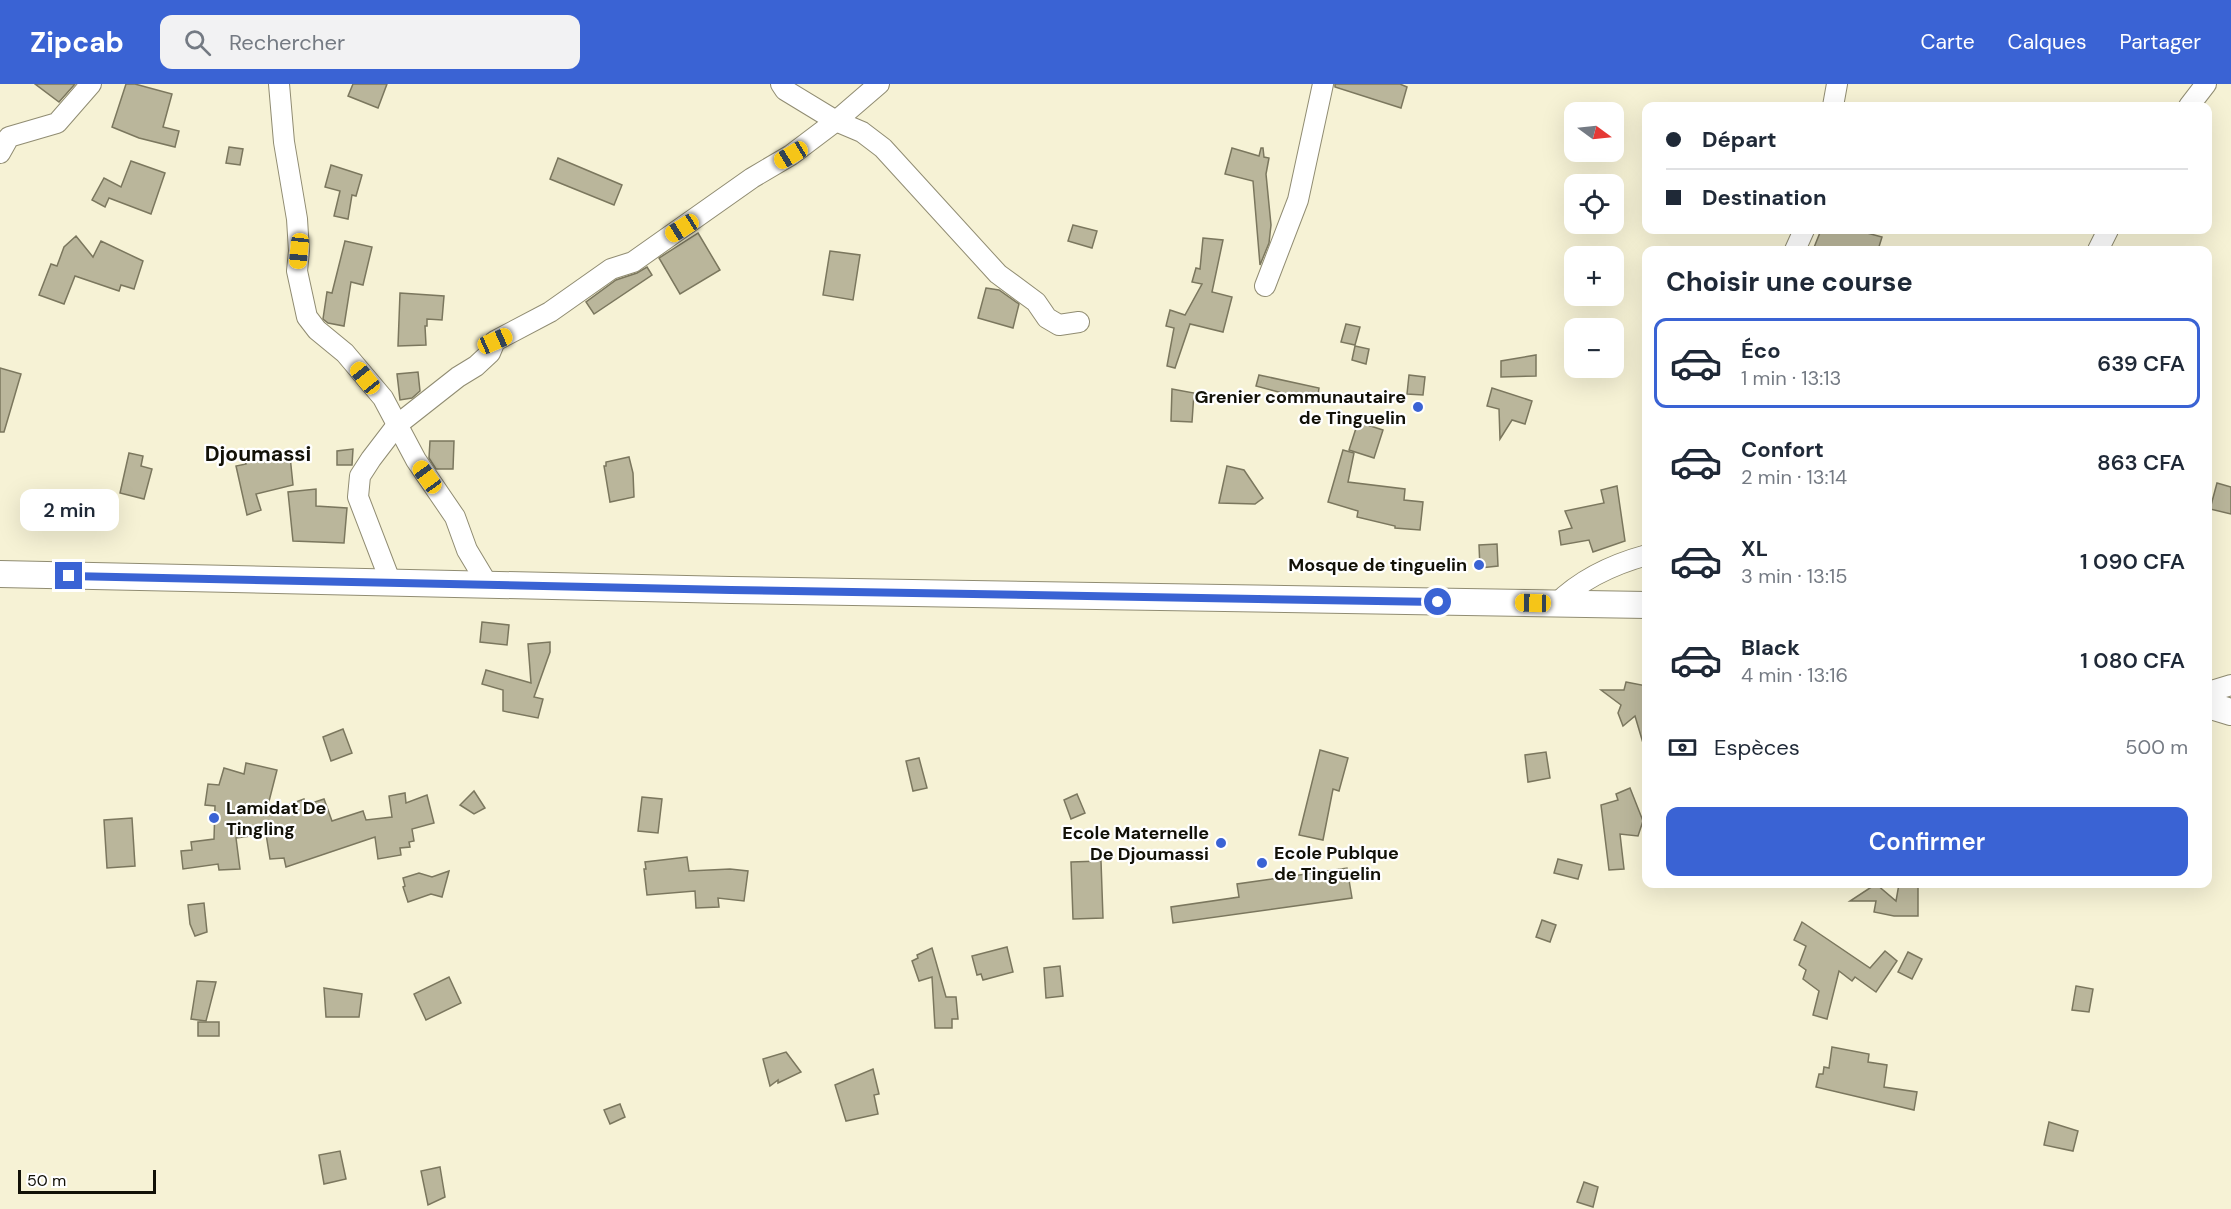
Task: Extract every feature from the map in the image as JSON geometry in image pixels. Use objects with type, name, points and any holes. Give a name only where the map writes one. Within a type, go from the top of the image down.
[{"type":"main road","points":[[0,574],[488,585],[1642,605]]},
{"type":"main road","points":[[2212,706],[2231,712]]},
{"type":"street","points":[[0,153],[9,137],[57,123],[91,84]]},
{"type":"street","points":[[279,84],[284,142],[297,219],[299,251],[297,271],[307,317],[317,330],[345,353],[383,398],[416,460],[455,518],[467,550],[488,585]]},
{"type":"street","points":[[780,84],[836,121],[862,132],[883,148],[998,274],[1036,302],[1047,318],[1059,325],[1078,322]]},
{"type":"street","points":[[391,583],[358,497],[360,476],[397,425],[458,377],[476,366],[490,353],[495,341],[550,312],[611,269],[633,262],[745,183],[791,155],[879,84]]},
{"type":"street","points":[[1265,286],[1298,200],[1323,84]]},
{"type":"street","points":[[1834,102],[1837,84]]},
{"type":"street","points":[[2192,102],[2206,84]]},
{"type":"street","points":[[1556,604],[1574,589],[1610,567],[1642,557]]},
{"type":"street","points":[[2212,691],[2231,685]]},
{"type":"building","points":[[35,84],[75,84],[59,102]]},
{"type":"building","points":[[126,84],[135,84],[172,94],[163,127],[179,131],[175,147],[139,138],[112,127]]},
{"type":"building","points":[[353,84],[387,84],[378,108],[348,96]]},
{"type":"building","points":[[1335,84],[1400,84],[1407,87],[1401,108],[1335,87]]},
{"type":"building","points":[[229,147],[243,149],[240,165],[226,163]]},
{"type":"building","points":[[1232,148],[1259,156],[1263,148],[1264,157],[1269,158],[1266,174],[1271,225],[1269,243],[1260,265],[1253,181],[1225,174]]},
{"type":"building","points":[[558,158],[622,185],[614,205],[550,179]]},
{"type":"building","points":[[131,161],[165,173],[151,214],[109,198],[105,207],[92,200],[104,178],[121,187]]},
{"type":"building","points":[[331,165],[362,175],[356,196],[352,195],[348,219],[334,216],[340,191],[325,187]]},
{"type":"building","points":[[1073,225],[1097,231],[1092,248],[1068,241]]},
{"type":"building","points":[[698,233],[720,270],[680,294],[659,258]]},
{"type":"building","points":[[1819,234],[1871,234],[1882,237],[1879,246],[1815,246]]},
{"type":"building","points":[[76,236],[93,257],[101,241],[143,261],[134,289],[121,285],[119,291],[75,276],[64,304],[39,295],[51,264],[57,266],[64,247]]},
{"type":"building","points":[[1203,238],[1223,240],[1212,292],[1232,297],[1223,332],[1190,324],[1175,368],[1167,366],[1174,328],[1166,326],[1170,310],[1185,315],[1202,284],[1192,282],[1196,268],[1200,269]]},
{"type":"building","points":[[345,241],[372,247],[363,285],[351,282],[344,326],[328,323],[323,319],[327,292],[332,293]]},
{"type":"building","points":[[830,251],[860,255],[853,300],[823,295]]},
{"type":"building","points":[[647,267],[652,275],[594,314],[586,302],[616,280]]},
{"type":"building","points":[[986,288],[999,290],[1019,304],[1013,328],[978,318]]},
{"type":"building","points":[[400,293],[444,296],[442,320],[427,319],[426,345],[398,346]]},
{"type":"building","points":[[1346,324],[1360,327],[1355,345],[1341,342]]},
{"type":"building","points":[[1355,346],[1369,349],[1366,364],[1352,360]]},
{"type":"building","points":[[1536,355],[1536,376],[1501,377],[1501,361]]},
{"type":"building","points":[[0,368],[21,374],[4,432],[0,432]]},
{"type":"building","points":[[418,372],[420,391],[412,398],[400,400],[397,374]]},
{"type":"building","points":[[1259,375],[1319,388],[1317,402],[1256,386]]},
{"type":"building","points":[[1409,375],[1425,377],[1423,395],[1407,394]]},
{"type":"building","points":[[1492,388],[1532,401],[1525,424],[1512,420],[1500,439],[1499,409],[1487,406]]},
{"type":"building","points":[[1172,389],[1194,393],[1192,422],[1171,421]]},
{"type":"building","points":[[1358,422],[1383,430],[1374,458],[1349,450]]},
{"type":"building","points":[[430,441],[454,441],[453,469],[436,469],[429,458]]},
{"type":"building","points":[[353,449],[352,465],[337,465],[337,451]]},
{"type":"building","points":[[1343,450],[1354,453],[1348,482],[1405,489],[1404,500],[1423,502],[1420,530],[1395,528],[1395,526],[1357,517],[1358,511],[1328,502]]},
{"type":"building","points":[[129,453],[143,456],[141,466],[152,469],[144,499],[120,493]]},
{"type":"building","points":[[290,456],[293,485],[256,494],[261,510],[247,515],[236,466],[246,464],[245,460]]},
{"type":"building","points":[[629,457],[633,473],[634,497],[610,502],[604,466],[606,462]]},
{"type":"building","points":[[1227,466],[1244,470],[1263,498],[1255,504],[1219,503]]},
{"type":"building","points":[[2217,483],[2231,487],[2231,514],[2212,509]]},
{"type":"building","points":[[1617,486],[1625,541],[1593,552],[1589,540],[1561,545],[1559,531],[1572,528],[1565,511],[1604,503],[1601,490]]},
{"type":"building","points":[[316,489],[316,506],[347,508],[344,543],[293,541],[288,492]]},
{"type":"building","points":[[1497,544],[1498,566],[1480,568],[1479,545]]},
{"type":"building","points":[[482,622],[509,625],[507,645],[480,642]]},
{"type":"building","points":[[550,642],[550,652],[534,697],[543,699],[538,718],[503,711],[503,690],[482,684],[486,670],[531,683],[528,644]]},
{"type":"building","points":[[1626,682],[1642,685],[1642,740],[1635,716],[1623,726],[1618,713],[1621,705],[1601,690],[1624,690]]},
{"type":"building","points":[[343,729],[352,753],[331,761],[323,737]]},
{"type":"building","points":[[1320,750],[1348,758],[1339,791],[1333,789],[1323,840],[1299,835]]},
{"type":"building","points":[[1546,752],[1550,778],[1528,782],[1525,755]]},
{"type":"building","points":[[919,758],[927,788],[913,791],[906,761]]},
{"type":"building","points":[[246,763],[277,770],[266,813],[304,799],[306,805],[324,799],[332,821],[363,811],[366,820],[392,817],[389,796],[405,793],[406,803],[427,795],[434,823],[412,829],[414,841],[409,842],[410,847],[400,848],[401,855],[378,859],[375,837],[286,867],[284,858],[270,859],[266,834],[236,838],[240,869],[219,870],[218,864],[183,869],[181,851],[192,850],[191,842],[214,839],[215,806],[205,805],[208,784],[219,785],[224,768],[244,774]]},
{"type":"building","points":[[1630,788],[1642,824],[1638,836],[1620,834],[1624,869],[1609,870],[1601,805],[1618,800],[1616,794]]},
{"type":"building","points":[[474,791],[485,808],[474,814],[460,805]]},
{"type":"building","points":[[1077,794],[1085,813],[1071,819],[1064,800]]},
{"type":"building","points":[[642,797],[662,799],[658,833],[638,831]]},
{"type":"building","points":[[132,818],[135,866],[107,868],[104,820]]},
{"type":"building","points":[[687,857],[689,871],[730,869],[748,871],[744,901],[718,898],[719,907],[696,908],[695,891],[647,895],[645,862]]},
{"type":"building","points":[[1558,859],[1582,865],[1578,879],[1554,873]]},
{"type":"building","points":[[1101,861],[1103,918],[1073,919],[1071,862]]},
{"type":"building","points":[[1347,868],[1352,898],[1173,923],[1171,907],[1239,897],[1237,884]]},
{"type":"building","points":[[449,871],[442,897],[431,894],[408,902],[403,887],[405,886],[403,878],[419,873],[432,877]]},
{"type":"building","points":[[1870,888],[1881,888],[1896,901],[1898,888],[1918,888],[1918,916],[1894,916],[1874,912],[1876,901],[1850,901]]},
{"type":"building","points":[[204,903],[207,932],[195,936],[190,924],[188,905]]},
{"type":"building","points":[[1542,920],[1556,925],[1550,942],[1536,937]]},
{"type":"building","points":[[1802,922],[1870,968],[1885,951],[1897,961],[1876,992],[1855,977],[1852,981],[1839,971],[1827,1019],[1813,1015],[1819,991],[1803,979],[1806,970],[1799,965],[1806,946],[1794,940]]},
{"type":"building","points":[[1007,947],[1013,972],[983,980],[981,974],[977,975],[972,956]]},
{"type":"building","points":[[932,948],[946,997],[956,997],[958,1019],[952,1019],[952,1028],[935,1028],[932,977],[919,981],[912,961],[918,958],[917,955]]},
{"type":"building","points":[[1908,952],[1922,959],[1912,979],[1898,972]]},
{"type":"building","points":[[1060,966],[1063,996],[1046,998],[1044,968]]},
{"type":"building","points":[[449,977],[461,1003],[426,1020],[414,994]]},
{"type":"building","points":[[197,981],[216,982],[206,1021],[191,1019]]},
{"type":"building","points":[[2076,986],[2093,989],[2089,1012],[2072,1010]]},
{"type":"building","points":[[324,988],[362,994],[359,1017],[326,1017]]},
{"type":"building","points":[[198,1022],[219,1022],[219,1036],[198,1036]]},
{"type":"building","points":[[1832,1047],[1869,1054],[1868,1062],[1887,1065],[1884,1087],[1917,1092],[1914,1110],[1816,1087],[1819,1074],[1823,1074],[1824,1067],[1829,1068]]},
{"type":"building","points":[[786,1052],[801,1072],[778,1083],[778,1080],[770,1086],[763,1059]]},
{"type":"building","points":[[873,1069],[879,1094],[874,1095],[878,1114],[846,1121],[835,1085]]},
{"type":"building","points":[[620,1104],[625,1117],[610,1124],[604,1110]]},
{"type":"building","points":[[2049,1122],[2078,1131],[2073,1151],[2044,1145]]},
{"type":"building","points":[[340,1151],[346,1179],[324,1184],[319,1155]]},
{"type":"building","points":[[440,1167],[445,1197],[428,1205],[421,1171]]},
{"type":"building","points":[[1584,1182],[1598,1187],[1593,1207],[1577,1202]]},
{"type":"place","name":"Grenier communautaire de Tinguelin","points":[[1418,407]]},
{"type":"place","name":"Mosque de tinguelin","points":[[1479,565]]},
{"type":"place","name":"Lamidat De Tingling","points":[[214,818]]},
{"type":"place","name":"Ecole Maternelle De Djoumassi","points":[[1221,843]]},
{"type":"place","name":"Ecole Publque de Tinguelin","points":[[1262,863]]},
{"type":"district","name":"Djoumassi","points":[[258,454]]},
{"type":"route","points":[[69,576],[1438,602]]}]
